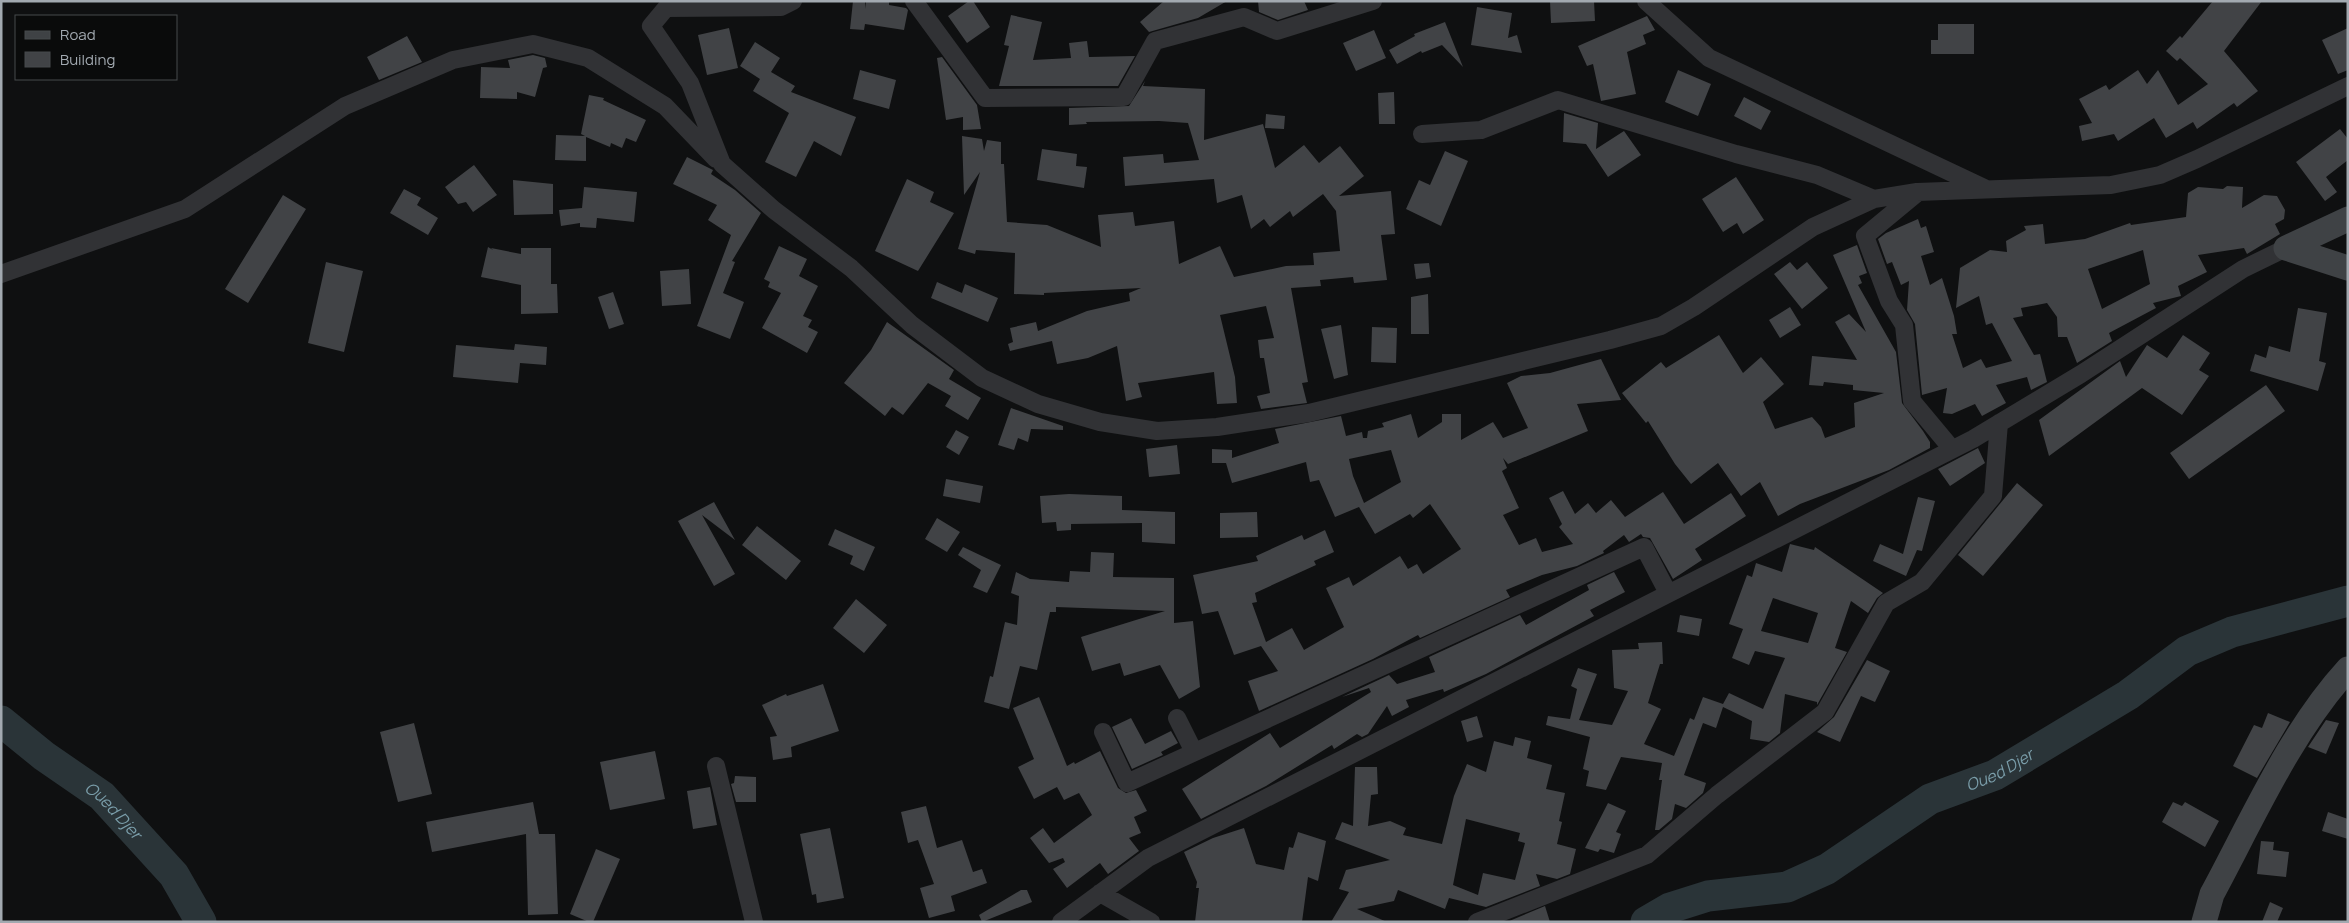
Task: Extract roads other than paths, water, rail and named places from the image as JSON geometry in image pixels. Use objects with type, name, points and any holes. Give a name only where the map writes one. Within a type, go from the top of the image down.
[{"type":"street","points":[[722,164],[690,83],[651,26],[666,8],[781,6],[793,1]]},
{"type":"street","points":[[914,1],[985,98],[1124,97],[1155,40],[1244,17],[1277,30],[1373,1]]},
{"type":"street","points":[[1646,1],[1709,58],[1987,189]]},
{"type":"street","points":[[1,274],[185,209],[345,106],[453,60],[533,44],[588,58],[665,106],[722,164],[774,210],[850,268],[912,325],[982,378],[1038,404],[1100,422],[1157,431],[1217,427],[1309,413],[1601,343],[1661,326],[1694,307],[1814,227],[1874,199],[1917,192],[2111,184],[2160,174],[2197,160],[2348,86]]},
{"type":"street","points":[[1422,134],[1481,130],[1558,100],[1736,154],[1817,175],[1874,199]]},
{"type":"street","points":[[1917,192],[1865,236],[1889,301],[1904,325],[1912,401],[1952,449]]},
{"type":"street","points":[[1061,922],[1148,858],[1952,449],[2081,374],[2243,269],[2348,219]]},
{"type":"street","points":[[2286,248],[2348,268]]},
{"type":"street","points":[[1476,922],[1647,855],[1717,795],[1825,712],[1886,603],[1922,582],[1993,496],[1999,423]]},
{"type":"street","points":[[1103,732],[1127,783],[1644,546],[1668,593]]},
{"type":"street","points":[[2204,922],[2212,894],[2297,737],[2330,688],[2348,669]]},
{"type":"street","points":[[1177,718],[1194,752]]},
{"type":"street","points":[[716,766],[754,922]]},
{"type":"street","points":[[1100,893],[1151,922]]},
{"type":"waterway","name":"Oued Djer","points":[[1646,922],[1670,908],[1708,896],[1787,887],[1827,869],[1930,799],[1995,775],[2128,695],[2187,651],[2232,632],[2348,601]]},
{"type":"waterway","name":"Oued Djer","points":[[1,721],[44,756],[102,796],[174,875],[201,922]]}]
